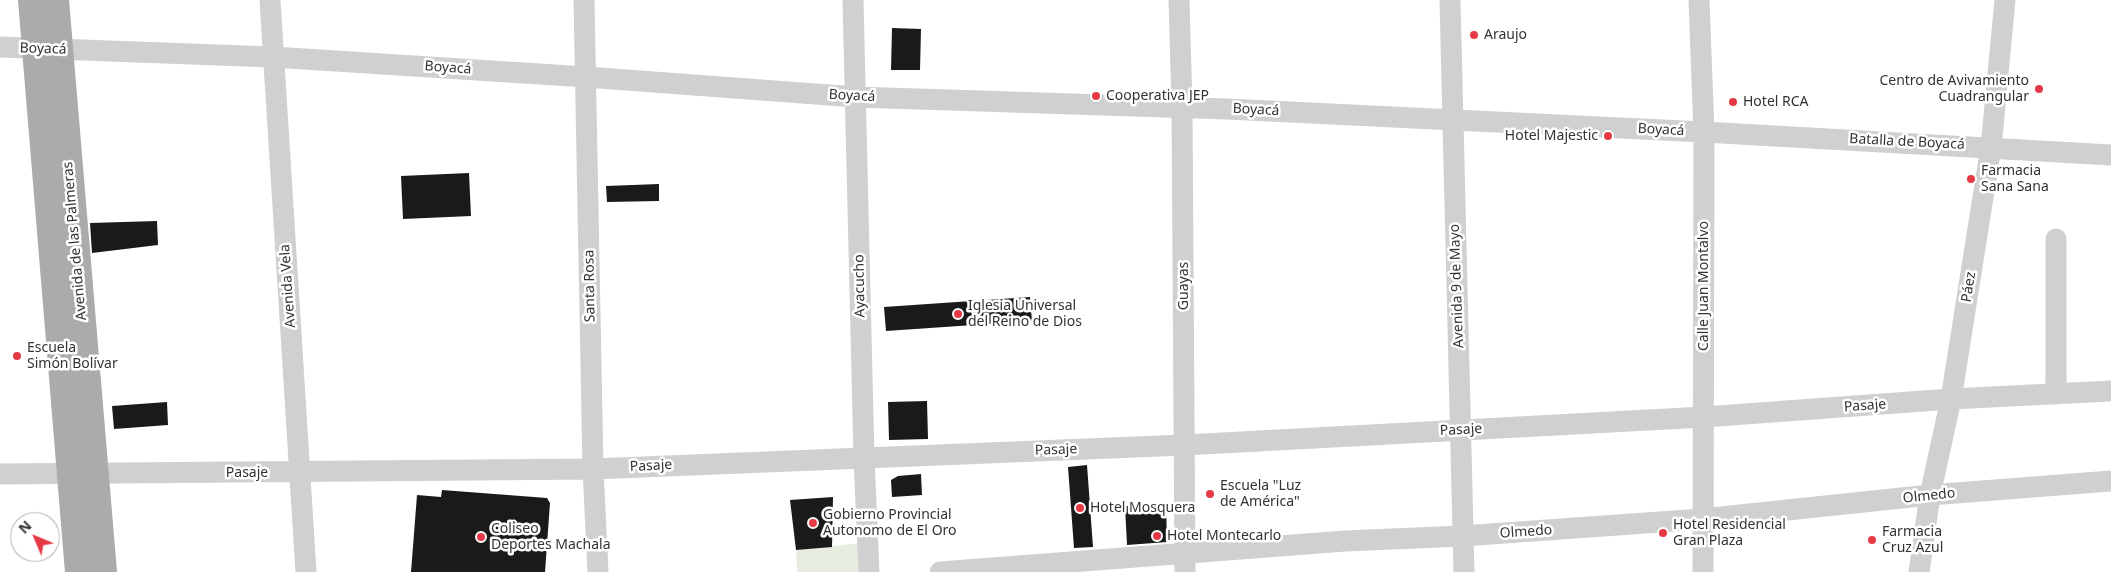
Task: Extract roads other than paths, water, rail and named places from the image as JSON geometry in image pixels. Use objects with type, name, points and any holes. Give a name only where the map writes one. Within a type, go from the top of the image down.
[{"type":"main road","name":"Avenida de las Palmeras","points":[[32,0],[48,49]]},
{"type":"main road","name":"Avenida de las Palmeras","points":[[55,0],[48,49],[82,473],[79,572]]},
{"type":"main road","name":"Avenida de las Palmeras","points":[[82,473],[103,572]]},
{"type":"street","name":"Avenida Vela","points":[[270,0],[306,572]]},
{"type":"street","name":"Santa Rosa","points":[[584,0],[593,469],[598,572]]},
{"type":"street","name":"Ayacucho","points":[[853,0],[864,458],[870,572]]},
{"type":"street","name":"Guayas","points":[[1179,0],[1182,107],[1185,562]]},
{"type":"street","name":"Avenida 9 de Mayo","points":[[1450,0],[1464,572]]},
{"type":"street","name":"Calle Juan Montalvo","points":[[1698,0],[1704,132],[1703,572]]},
{"type":"street","name":"Páez","points":[[1919,572],[1930,496],[1951,399],[1991,147],[2005,0]]},
{"type":"street","name":"Boyacá","points":[[0,47],[273,57],[856,97],[1182,107],[1704,132]]},
{"type":"street","name":"Batalla de Boyacá","points":[[1704,132],[2111,155]]},
{"type":"street","points":[[2056,239],[2056,394]]},
{"type":"street","name":"Pasaje","points":[[0,474],[300,473],[593,469],[1184,445],[1704,417],[1951,399],[2111,391]]},
{"type":"street","name":"Olmedo","points":[[940,572],[1185,562],[1345,541],[1462,536],[1702,519],[1930,496],[2111,481]]},
{"type":"place","name":"Araujo","points":[[1474,35]]},
{"type":"place","name":"Centro de Avivamiento Cuadrangular","points":[[2039,89]]},
{"type":"place","name":"Cooperativa JEP","points":[[1096,96]]},
{"type":"place","name":"Hotel RCA","points":[[1733,102]]},
{"type":"place","name":"Hotel Majestic","points":[[1608,136]]},
{"type":"place","name":"Farmacia Sana Sana","points":[[1971,179]]},
{"type":"place","name":"Iglesia Universal del Reino de Dios","points":[[958,314]]},
{"type":"place","name":"Escuela Simón Bolívar","points":[[17,356]]},
{"type":"place","name":"Escuela \"Luz de América\"","points":[[1210,494]]},
{"type":"place","name":"Hotel Mosquera","points":[[1080,508]]},
{"type":"place","name":"Gobierno Provincial Autonomo de El Oro","points":[[813,523]]},
{"type":"place","name":"Hotel Residencial Gran Plaza","points":[[1663,533]]},
{"type":"place","name":"Hotel Montecarlo","points":[[1157,536]]},
{"type":"place","name":"Coliseo Deportes Machala","points":[[481,537]]},
{"type":"place","name":"Farmacia Cruz Azul","points":[[1872,540]]}]
